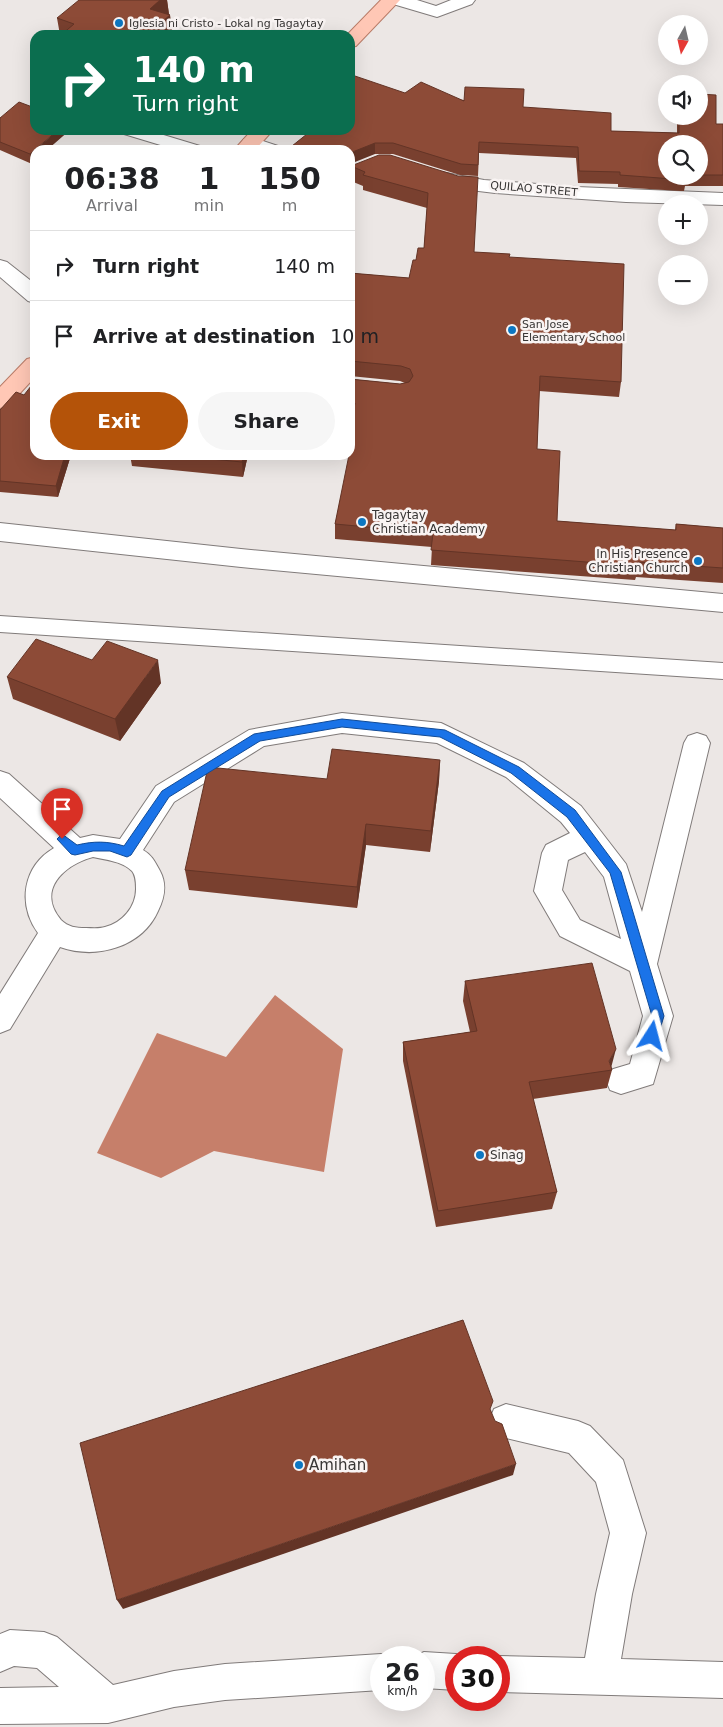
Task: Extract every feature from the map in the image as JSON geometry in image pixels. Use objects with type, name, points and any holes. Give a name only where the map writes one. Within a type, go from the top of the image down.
[{"type":"main road","points":[[355,37],[391,0]]},
{"type":"main road","points":[[0,401],[30,369]]},
{"type":"street","points":[[399,0],[438,12],[466,0]]},
{"type":"street","name":"QUILAO STREET","points":[[420,171],[458,183],[680,199],[723,199]]},
{"type":"street","points":[[0,267],[30,291]]},
{"type":"street","points":[[0,532],[241,558],[723,603]]},
{"type":"street","points":[[127,852],[166,794],[258,737],[342,723],[441,733],[515,770],[571,814],[616,872],[658,1016],[642,1074],[622,1080]]},
{"type":"street","points":[[643,963],[697,744]]},
{"type":"street","points":[[0,782],[75,850]]},
{"type":"street","points":[[589,837],[556,853],[548,891],[570,928],[643,963]]},
{"type":"street","points":[[93,846],[110,846],[127,852],[140,861],[150,874],[151,897],[149,905],[140,920],[126,932],[99,941],[89,942],[70,939],[54,932],[43,919],[37,904],[38,888],[45,872],[58,859],[75,850],[93,846]]},
{"type":"street","points":[[0,1020],[54,932]]},
{"type":"street","points":[[506,1421],[578,1438],[611,1472],[628,1533],[614,1594],[600,1677]]},
{"type":"street","points":[[0,1654],[10,1648],[44,1650],[108,1705]]},
{"type":"street","points":[[0,1706],[108,1705],[174,1689],[225,1682],[370,1673]]},
{"type":"street","points":[[510,1674],[723,1680]]},
{"type":"lane","points":[[157,135],[182,145]]},
{"type":"lane","points":[[0,624],[723,671]]},
{"type":"shaded area","points":[[275,995],[343,1049],[324,1172],[214,1151],[161,1178],[97,1153],[157,1033],[226,1057]]},
{"type":"building","points":[[79,0],[160,0],[150,9],[170,15],[153,30],[67,30],[74,24],[57,18]]},
{"type":"building","points":[[355,76],[405,93],[421,82],[464,101],[465,87],[524,89],[523,107],[611,113],[611,131],[679,133],[679,125],[708,125],[708,95],[716,95],[716,124],[723,124],[723,175],[708,175],[708,135],[658,135],[658,178],[620,175],[620,172],[579,171],[578,147],[479,142],[478,165],[461,164],[393,143],[375,143],[355,151],[355,145],[293,145],[306,135],[355,135]]},
{"type":"building","points":[[19,102],[30,106],[30,135],[52,135],[40,145],[30,145],[30,154],[0,142],[0,118]]},
{"type":"building","points":[[379,155],[390,155],[458,176],[478,177],[474,252],[510,254],[509,257],[624,264],[621,382],[540,376],[537,449],[560,451],[557,521],[676,530],[676,524],[723,528],[723,568],[638,562],[638,566],[431,550],[433,533],[335,524],[348,460],[355,460],[355,380],[400,384],[409,382],[413,376],[410,369],[401,366],[355,361],[355,273],[409,278],[413,260],[416,260],[418,248],[424,248],[428,193],[363,175],[365,172],[355,168],[355,164]]},
{"type":"building","points":[[30,387],[30,460],[64,460],[56,486],[0,481],[0,410],[16,392],[24,395]]},
{"type":"building","points":[[221,460],[243,460],[242,462]]},
{"type":"building","points":[[36,639],[92,660],[107,641],[158,660],[115,719],[7,677]]},
{"type":"building","points":[[332,749],[440,760],[431,831],[366,824],[357,887],[185,870],[208,767],[327,779]]},
{"type":"building","name":"Sinag","points":[[592,963],[616,1049],[609,1061],[612,1070],[529,1082],[557,1192],[438,1211],[403,1042],[477,1031],[465,981]]},
{"type":"building","name":"Amihan","points":[[463,1320],[493,1401],[490,1409],[495,1421],[502,1424],[516,1464],[117,1600],[80,1443]]},
{"type":"place","name":"Iglesia ni Cristo - Lokal ng Tagaytay","points":[[119,23]]},
{"type":"place","name":"San Jose Elementary School","points":[[512,330]]},
{"type":"place","name":"Tagaytay Christian Academy","points":[[362,522]]},
{"type":"place","name":"In His Presence Christian Church","points":[[698,561]]},
{"type":"place","name":"Sinag","points":[[480,1155]]},
{"type":"place","name":"Amihan","points":[[299,1465]]},
{"type":"route","points":[[62,839],[75,850],[93,846],[110,846],[127,852],[166,794],[258,737],[342,723],[441,733],[515,770],[571,814],[616,872],[658,1016],[652,1036]]}]
